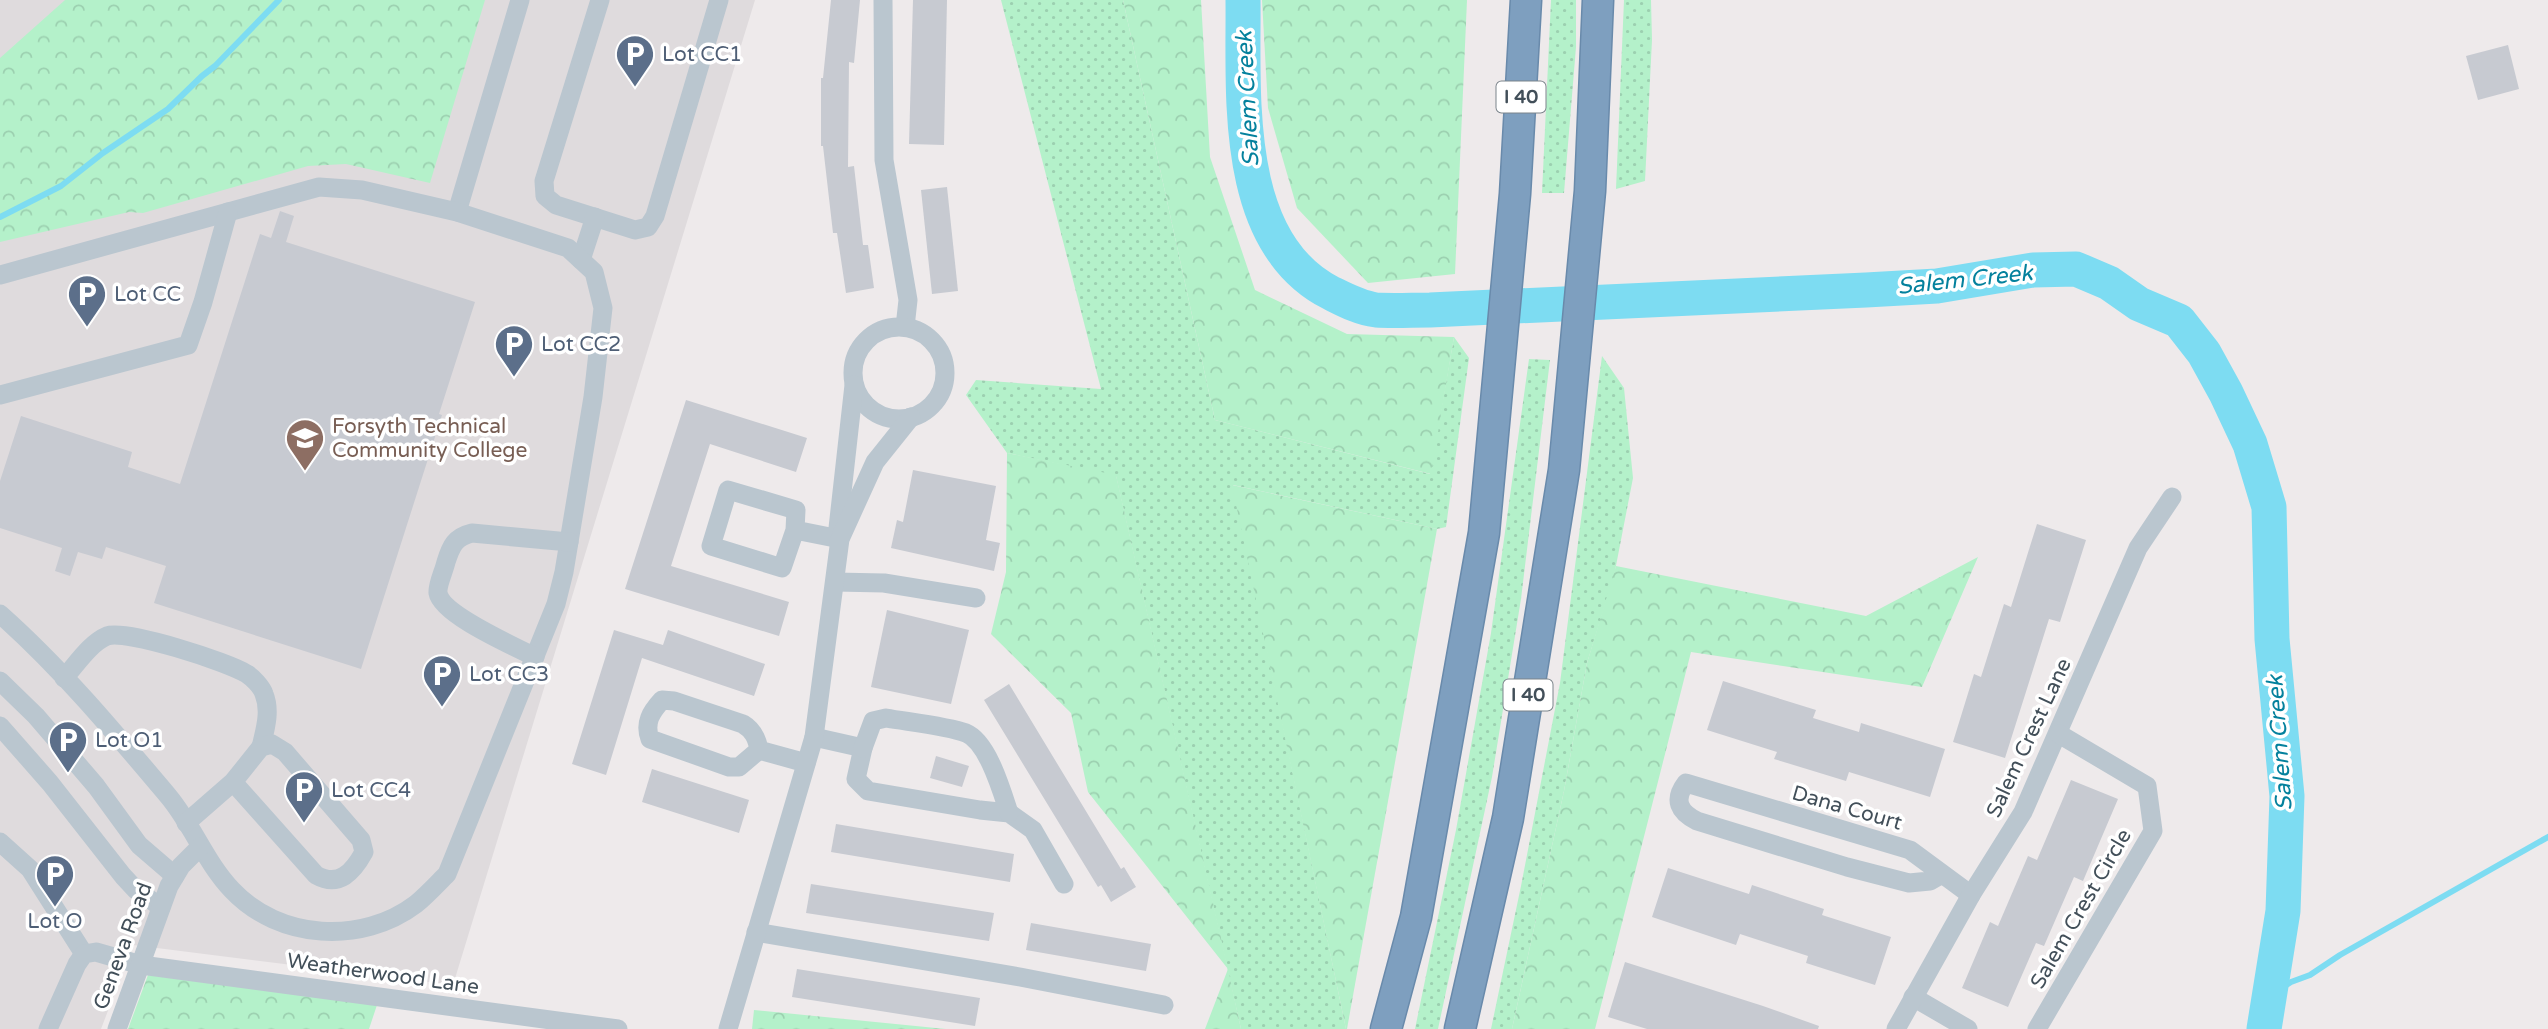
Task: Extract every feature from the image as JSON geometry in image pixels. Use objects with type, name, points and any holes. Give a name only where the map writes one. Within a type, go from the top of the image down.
[{"type":"highway","points":[[1506,0],[1502,134],[1515,194]]},
{"type":"highway","name":"I 40","points":[[1387,1029],[1416,917],[1484,533],[1515,194],[1526,0]]},
{"type":"highway","name":"I 40","points":[[1460,1029],[1508,818],[1564,470],[1590,191],[1598,0]]},
{"type":"street","points":[[457,212],[520,0]]},
{"type":"street","points":[[600,0],[544,181],[545,196],[556,205],[635,230],[648,227],[655,216],[719,0]]},
{"type":"street","points":[[883,0],[884,160],[908,300],[905,327]]},
{"type":"street","points":[[0,275],[319,187],[362,190],[457,212],[568,248],[594,272],[603,308],[593,397],[556,604],[447,874],[416,904],[375,925],[335,933],[298,929],[260,912],[232,891],[200,847],[174,803],[101,716],[0,614]]},
{"type":"street","points":[[0,395],[188,345],[228,212]]},
{"type":"street","points":[[581,260],[594,217]]},
{"type":"street","points":[[840,539],[837,526],[856,355],[864,342],[876,332],[890,327],[905,327],[920,332],[933,341],[942,355],[945,370],[943,386],[937,400],[925,411],[911,417],[896,419],[882,416],[870,409],[860,398],[854,385]]},
{"type":"street","points":[[728,1029],[814,737],[840,539],[875,462],[911,417]]},
{"type":"street","points":[[729,490],[796,510],[795,530],[782,568],[711,546],[729,490]]},
{"type":"street","name":"Salem Crest Lane","points":[[1896,1029],[1971,895],[2023,812],[2138,548],[2172,497]]},
{"type":"street","points":[[795,530],[840,539]]},
{"type":"street","points":[[535,657],[456,615],[443,605],[437,591],[451,546],[459,536],[472,533],[569,542]]},
{"type":"street","points":[[835,582],[884,583],[976,598]]},
{"type":"street","points":[[64,678],[92,647],[107,636],[126,635],[224,662],[249,675],[264,692],[268,716],[261,747],[233,782],[186,823]]},
{"type":"street","points":[[0,681],[36,716],[79,766],[139,845],[175,876]]},
{"type":"street","points":[[662,700],[674,701],[750,728],[759,750],[739,767],[729,767],[650,739],[647,731],[648,719],[662,700]]},
{"type":"street","points":[[1009,813],[999,782],[982,748],[968,734],[886,718],[873,721],[856,779],[868,791],[1009,813],[1033,830],[1064,884]]},
{"type":"street","points":[[0,726],[50,783],[123,876],[136,890],[161,907]]},
{"type":"street","name":"Salem Crest Circle","points":[[2037,1029],[2153,831],[2147,786],[2059,734]]},
{"type":"street","points":[[814,737],[863,748]]},
{"type":"street","points":[[233,782],[316,875],[327,882],[338,881],[358,863],[364,852],[361,840],[285,752],[272,744],[261,747]]},
{"type":"street","points":[[759,750],[806,763]]},
{"type":"street","name":"Dana Court","points":[[1942,874],[1930,881],[1909,883],[1697,821],[1684,814],[1678,805],[1679,792],[1686,783],[1910,850],[1971,895]]},
{"type":"street","points":[[0,842],[30,869],[85,954],[77,964],[48,1029]]},
{"type":"street","name":"Geneva Road","points":[[117,1029],[161,907],[175,876],[200,847]]},
{"type":"street","points":[[756,933],[1020,977],[1164,1005]]},
{"type":"street","name":"Weatherwood Lane","points":[[85,954],[96,952],[141,965],[618,1029]]},
{"type":"street","points":[[1913,997],[1968,1029]]},
{"type":"shaded area","name":"Forsyth Technical Community College","points":[[0,0],[755,0],[453,985],[133,945],[101,1029],[0,1029]]},
{"type":"green space","points":[[65,0],[485,0],[430,183],[346,164],[308,166],[143,213],[129,212],[0,242],[0,58]]},
{"type":"green space","points":[[1001,0],[1123,0],[1215,420],[1430,474],[1454,337],[1469,358],[1446,527],[1437,529],[1233,485],[1346,1029],[1241,1029],[1116,476],[1007,453],[966,395],[976,380],[1101,389]]},
{"type":"green space","points":[[1123,0],[1201,0],[1210,157],[1255,290],[1347,334],[1454,337],[1431,474],[1215,420]]},
{"type":"green space","points":[[1262,0],[1467,0],[1455,274],[1368,283],[1297,208],[1268,108]]},
{"type":"green space","points":[[1551,0],[1576,0],[1576,47],[1564,193],[1542,193]]},
{"type":"green space","points":[[1624,0],[1651,0],[1652,40],[1645,181],[1616,189]]},
{"type":"green space","points":[[1602,356],[1624,388],[1633,478],[1614,576],[1587,663],[1564,791],[1512,1029],[1491,1029],[1560,683]]},
{"type":"green space","points":[[1529,359],[1550,360],[1521,599],[1492,777],[1438,1029],[1415,1029],[1456,830],[1491,633]]},
{"type":"green space","points":[[1007,453],[1116,475],[1228,969],[1088,792],[1071,713],[991,634],[1006,572]]},
{"type":"green space","points":[[1232,485],[1437,529],[1347,1029],[1346,1029]]},
{"type":"green space","points":[[1978,557],[1922,687],[1691,652],[1595,1029],[1512,1029],[1564,791],[1587,663],[1616,566],[1866,616]]},
{"type":"green space","points":[[1228,969],[1241,1029],[1205,1029]]},
{"type":"green space","points":[[148,975],[377,1005],[369,1029],[128,1029]]},
{"type":"green space","points":[[754,1010],[946,1029],[752,1029]]},
{"type":"building","points":[[831,0],[860,0],[854,63],[849,62],[848,167],[854,166],[863,245],[868,245],[874,288],[846,293],[837,233],[833,233],[821,146],[821,78]]},
{"type":"building","points":[[913,0],[947,0],[944,145],[909,144]]},
{"type":"building","points":[[2508,45],[2519,89],[2478,100],[2466,56]]},
{"type":"building","points":[[947,187],[958,291],[932,294],[921,190]]},
{"type":"building","points":[[280,211],[294,216],[286,242],[475,302],[361,669],[154,603],[166,566],[106,547],[102,559],[78,552],[70,576],[55,571],[62,548],[0,528],[0,481],[21,416],[132,452],[128,467],[180,484],[260,234],[271,238]]},
{"type":"building","points":[[686,400],[807,438],[796,472],[710,444],[671,566],[789,602],[779,636],[625,589]]},
{"type":"building","points":[[913,470],[996,486],[986,540],[1000,543],[994,571],[891,548],[897,520],[903,522]]},
{"type":"building","points":[[2037,524],[2086,540],[2060,622],[2049,619],[2005,758],[1953,742],[1974,674],[1981,677],[2004,604],[2011,607]]},
{"type":"building","points":[[887,610],[969,630],[951,704],[871,687]]},
{"type":"building","points":[[614,630],[663,645],[668,630],[765,664],[754,696],[642,658],[606,775],[572,764]]},
{"type":"building","points":[[1723,681],[1816,710],[1813,718],[1859,732],[1861,723],[1945,749],[1930,797],[1849,772],[1846,781],[1774,759],[1777,752],[1707,730]]},
{"type":"building","points":[[1009,684],[1121,869],[1124,867],[1136,887],[1111,902],[1101,885],[1098,887],[984,700]]},
{"type":"building","points":[[936,756],[969,766],[962,787],[930,778]]},
{"type":"building","points":[[652,769],[749,800],[739,833],[642,802]]},
{"type":"building","points":[[2071,780],[2118,799],[2083,881],[2074,877],[2044,946],[2036,943],[2008,1007],[1962,988],[1990,922],[1998,926],[2028,856],[2037,860]]},
{"type":"building","points":[[836,824],[1014,854],[1010,882],[831,852]]},
{"type":"building","points":[[1668,868],[1749,894],[1752,885],[1824,909],[1822,915],[1891,937],[1875,985],[1806,963],[1808,956],[1740,934],[1736,945],[1652,917]]},
{"type":"building","points":[[811,884],[994,913],[989,941],[806,913]]},
{"type":"building","points":[[1031,923],[1151,944],[1146,971],[1026,950]]},
{"type":"building","points":[[1625,962],[1763,1006],[1819,1026],[1818,1029],[1647,1029],[1608,1017]]},
{"type":"building","points":[[797,969],[980,998],[975,1026],[792,997]]},
{"type":"waterway","points":[[0,217],[61,186],[103,153],[168,109],[215,66],[279,0]]},
{"type":"waterway","name":"Salem Creek","points":[[1243,0],[1245,120],[1250,162],[1259,202],[1275,239],[1299,270],[1331,293],[1358,306],[1376,310],[1430,310],[1866,290],[1937,286],[2033,270],[2076,269],[2109,283],[2139,304],[2179,321],[2204,353],[2226,393],[2250,444],[2269,507],[2272,639],[2287,796],[2283,911],[2264,1029]]},
{"type":"waterway","points":[[2269,996],[2548,837]]},
{"type":"place","name":"Lot CC1","points":[[635,88]]},
{"type":"place","name":"Lot CC","points":[[87,328]]},
{"type":"place","name":"Lot CC2","points":[[514,378]]},
{"type":"place","name":"Forsyth Technical Community College","points":[[305,472]]},
{"type":"place","name":"Lot CC3","points":[[442,708]]},
{"type":"place","name":"Lot O1","points":[[68,774]]},
{"type":"place","name":"Lot CC4","points":[[304,824]]},
{"type":"place","name":"Lot O","points":[[55,908]]}]
